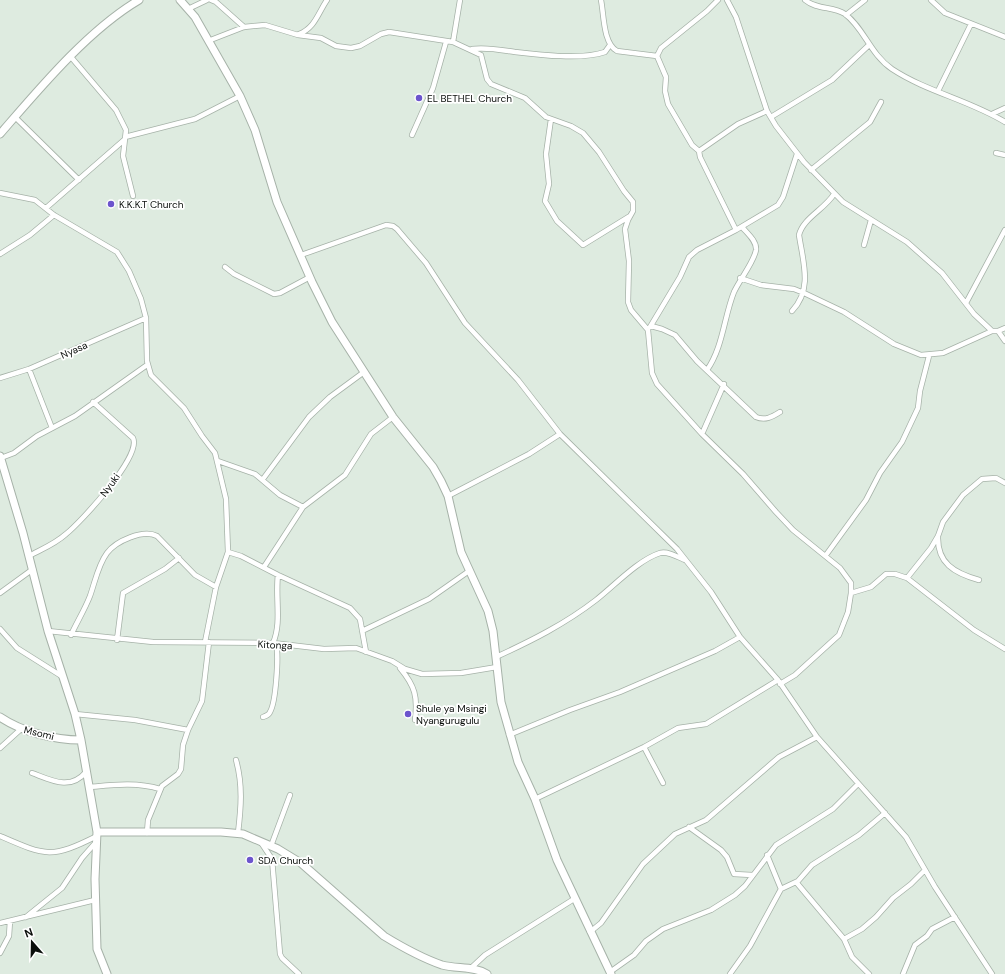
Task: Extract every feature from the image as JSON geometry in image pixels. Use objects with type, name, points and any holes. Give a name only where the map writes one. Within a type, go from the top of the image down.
[{"type":"street","points":[[0,134],[71,56],[116,16],[139,0]]},
{"type":"street","points":[[180,0],[195,17],[240,96],[255,130],[277,202],[310,277],[332,322],[393,417],[433,467],[448,496],[457,537],[469,571],[488,611],[493,631],[501,702],[509,735],[518,762],[535,799],[557,860],[574,899],[611,973],[634,955],[646,941],[663,930],[710,910],[735,895],[767,855],[781,842],[833,809],[858,784]]},
{"type":"street","points":[[188,9],[207,0]]},
{"type":"street","points":[[211,0],[216,2],[244,27]]},
{"type":"street","points":[[298,35],[313,25],[327,0]]},
{"type":"street","points":[[452,42],[460,0]]},
{"type":"street","points":[[601,0],[610,45],[617,52],[657,56]]},
{"type":"street","points":[[718,0],[707,11],[661,48],[657,56],[666,77],[665,91],[668,104],[692,145],[699,151],[700,157],[736,230]]},
{"type":"street","points":[[727,0],[736,17],[768,111],[797,154],[834,194],[871,220],[907,242],[942,273],[974,314],[992,331]]},
{"type":"street","points":[[805,0],[819,7],[839,11],[846,15],[869,46],[892,69],[907,78],[992,114],[1005,122]]},
{"type":"street","points":[[846,15],[865,0]]},
{"type":"street","points":[[931,0],[945,13],[1005,37]]},
{"type":"street","points":[[938,91],[971,24]]},
{"type":"street","points":[[208,41],[244,27],[271,26],[298,35],[321,38],[344,48],[360,46],[381,34],[389,32],[452,42],[479,53],[484,59],[488,82],[525,98],[542,114],[551,119],[578,129],[595,147],[633,202],[634,207],[632,215],[628,220],[626,229],[629,261],[628,302],[631,310],[649,328],[662,329],[675,335],[707,370],[724,384],[756,417],[763,419],[771,418],[780,412]]},
{"type":"street","points":[[412,134],[433,88],[446,42]]},
{"type":"street","points":[[471,50],[492,48],[535,54],[585,55],[605,52],[610,45]]},
{"type":"street","points":[[771,117],[832,80],[869,46]]},
{"type":"street","points":[[71,56],[116,110],[126,130],[123,156],[124,168],[133,196]]},
{"type":"street","points":[[46,208],[125,139],[195,119],[240,96]]},
{"type":"street","points":[[811,170],[870,122],[881,102]]},
{"type":"street","points":[[992,114],[1005,108]]},
{"type":"street","points":[[699,151],[738,124],[768,111]]},
{"type":"street","points":[[15,117],[79,180]]},
{"type":"street","points":[[551,119],[546,154],[549,184],[545,198],[549,210],[557,222],[583,246],[632,215]]},
{"type":"street","points":[[996,153],[1005,155]]},
{"type":"street","points":[[535,799],[644,747],[678,728],[706,724],[779,682],[795,675],[840,635],[846,621],[851,593],[848,579],[840,568],[826,555],[793,530],[744,474],[702,434],[661,390],[654,379],[649,328],[680,277],[689,257],[697,250],[742,227],[780,203],[797,154]]},
{"type":"street","points":[[0,193],[35,200],[54,215],[117,252],[126,265],[137,287],[146,318],[147,365],[154,380],[184,408],[202,436],[213,449],[218,461],[226,499],[228,552],[216,587],[207,642],[202,701],[188,730],[183,745],[180,771],[165,782],[160,789],[148,820],[147,833]]},
{"type":"street","points":[[792,311],[797,306],[804,293],[806,277],[799,235],[800,230],[826,206],[834,194]]},
{"type":"street","points":[[0,254],[30,235],[54,215]]},
{"type":"street","points":[[864,245],[871,220]]},
{"type":"street","points":[[301,255],[379,227],[393,226],[426,263],[465,323],[518,380],[560,434],[673,544],[686,560],[711,592],[740,637],[779,682],[817,737],[906,837],[925,870],[992,974]]},
{"type":"street","points":[[707,370],[716,356],[728,309],[740,278],[748,267],[756,250],[754,241],[742,227]]},
{"type":"street","points":[[966,303],[1005,230]]},
{"type":"street","points":[[225,267],[239,277],[274,294],[280,293],[310,277]]},
{"type":"street","points":[[740,278],[761,285],[794,289],[804,293],[844,312],[913,354],[929,356],[943,353],[964,345],[992,331],[998,331],[1005,328]]},
{"type":"street","name":"Nyasa","points":[[0,378],[29,369],[146,318]]},
{"type":"street","points":[[998,331],[1005,341]]},
{"type":"street","points":[[826,555],[866,500],[880,473],[902,442],[918,408],[920,391],[929,356]]},
{"type":"street","points":[[107,974],[97,949],[95,900],[97,836],[81,740],[75,714],[48,631],[29,556],[0,457],[14,453],[34,438],[75,416],[147,365]]},
{"type":"street","points":[[29,369],[52,428]]},
{"type":"street","points":[[263,480],[309,417],[330,397],[364,372]]},
{"type":"street","points":[[702,434],[724,384]]},
{"type":"street","name":"Nyuki","points":[[29,556],[59,540],[74,527],[104,495],[131,455],[135,444],[133,438],[93,402]]},
{"type":"street","points":[[264,568],[303,507],[345,475],[371,434],[393,417]]},
{"type":"street","points":[[448,496],[529,454],[560,434]]},
{"type":"street","points":[[218,461],[249,471],[263,480],[280,495],[303,507]]},
{"type":"street","points":[[907,578],[938,536],[943,522],[963,495],[977,483],[989,478],[996,478],[1005,484]]},
{"type":"street","points":[[71,635],[88,602],[104,558],[112,548],[132,537],[150,533],[159,538],[195,574],[216,587]]},
{"type":"street","points":[[938,536],[939,552],[945,563],[961,574],[978,580]]},
{"type":"street","points":[[228,552],[241,556],[278,575],[350,608],[360,619],[366,652]]},
{"type":"street","points":[[496,657],[573,617],[597,600],[622,577],[658,554],[664,552],[686,560]]},
{"type":"street","points":[[117,640],[123,593],[158,573],[178,558]]},
{"type":"street","points":[[0,593],[32,570]]},
{"type":"street","points":[[362,631],[430,599],[469,571]]},
{"type":"street","points":[[851,593],[871,587],[886,574],[894,574],[907,578],[974,630],[1005,649]]},
{"type":"street","points":[[263,717],[268,715],[272,708],[278,662],[275,644],[278,625],[276,591],[278,575]]},
{"type":"street","points":[[0,628],[17,648],[63,677]]},
{"type":"street","name":"Kitonga","points":[[48,631],[117,640],[275,644],[324,649],[356,648],[392,661],[412,672],[441,675],[497,667]]},
{"type":"street","points":[[509,735],[570,710],[620,692],[715,651],[740,637]]},
{"type":"street","points":[[398,665],[407,676],[414,690],[416,697],[415,720]]},
{"type":"street","points":[[75,714],[135,720],[188,730]]},
{"type":"street","name":"Msomi","points":[[0,717],[21,728],[61,738],[81,740]]},
{"type":"street","points":[[0,748],[21,728]]},
{"type":"street","points":[[590,932],[601,923],[650,856],[675,834],[689,828],[714,813],[779,757],[817,737]]},
{"type":"street","points":[[644,747],[663,783]]},
{"type":"street","points":[[236,760],[240,776],[242,796],[238,833]]},
{"type":"street","points":[[32,773],[59,783],[73,783],[80,779],[86,772]]},
{"type":"street","points":[[89,787],[142,784],[160,789]]},
{"type":"street","points":[[271,846],[290,795]]},
{"type":"street","points":[[730,974],[750,946],[781,889],[796,882],[812,865],[858,835],[885,813]]},
{"type":"street","points":[[689,828],[721,850],[727,857],[734,874],[752,875]]},
{"type":"street","points":[[0,836],[27,848],[52,853],[74,847],[97,836],[147,833],[238,833],[271,846],[301,863],[384,936],[397,944],[442,964],[487,974]]},
{"type":"street","points":[[26,917],[62,888],[97,836]]},
{"type":"street","points":[[259,841],[272,858],[280,954],[282,958],[299,974]]},
{"type":"street","points":[[767,855],[781,889]]},
{"type":"street","points":[[844,939],[862,929],[925,870]]},
{"type":"street","points":[[796,882],[844,939],[852,956],[869,974]]},
{"type":"street","points":[[470,969],[485,954],[574,899]]},
{"type":"street","points":[[0,923],[95,900]]},
{"type":"street","points":[[903,974],[915,945],[923,940],[932,929],[955,917]]},
{"type":"street","points":[[0,953],[9,936],[10,921]]},
{"type":"place","name":"EL BETHEL Church","points":[[419,98]]},
{"type":"place","name":"K.K.K.T Church","points":[[111,204]]},
{"type":"place","name":"Shule ya Msingi Nyangurugulu","points":[[408,714]]},
{"type":"place","name":"SDA Church","points":[[250,860]]}]
